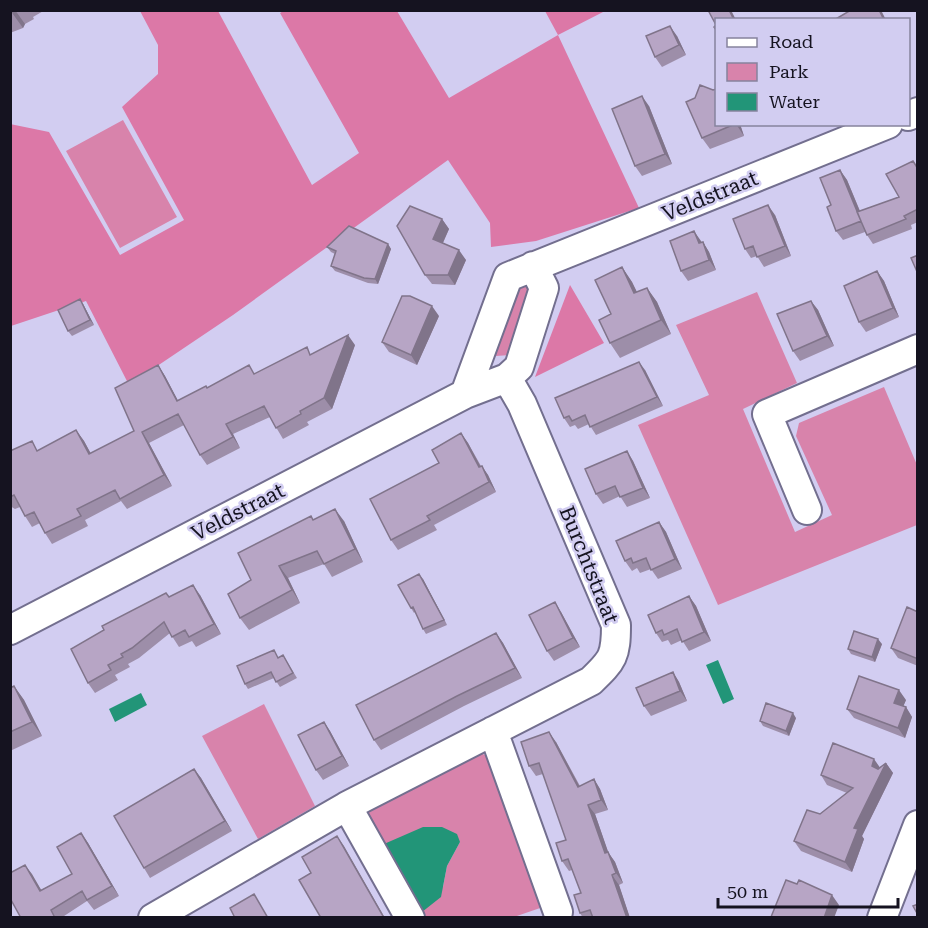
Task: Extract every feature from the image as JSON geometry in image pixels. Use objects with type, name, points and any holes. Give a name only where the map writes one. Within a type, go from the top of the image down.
[{"type":"street","name":"Veldstraat","points":[[465,394],[508,277],[883,126]]},
{"type":"street","points":[[507,378],[519,367],[544,288],[533,266]]},
{"type":"street","points":[[807,510],[767,414],[918,349]]},
{"type":"street","name":"Veldstraat","points":[[10,630],[465,394],[507,378]]},
{"type":"street","name":"Burchtstraat","points":[[153,918],[347,806],[591,681],[610,663],[616,643],[616,625],[522,404],[507,378]]},
{"type":"street","points":[[493,731],[554,916]]},
{"type":"street","points":[[347,806],[410,918]]},
{"type":"street","points":[[882,918],[918,825]]},
{"type":"green space","points":[[123,120],[177,217],[120,248],[66,151]]},
{"type":"green space","points":[[522,280],[533,289],[511,355],[496,356],[491,349]]},
{"type":"green space","points":[[757,292],[797,383],[743,409],[795,532],[832,515],[796,436],[799,423],[884,387],[917,465],[917,525],[718,605],[638,425],[709,395],[676,325]]},
{"type":"green space","points":[[264,704],[315,806],[258,839],[202,736]]},
{"type":"green space","points":[[476,752],[492,757],[543,907],[514,917],[420,917],[366,823],[370,805]],"holes":[[[423,827],[460,842],[447,866],[443,887]]]},
{"type":"shaded area","points":[[285,10],[397,11],[449,98],[558,35],[639,208],[536,241],[491,247],[490,223],[448,160],[233,315],[129,385],[86,301],[11,326],[10,124],[49,132],[120,255],[184,220],[122,107],[158,74],[158,45],[140,11],[218,11],[312,185],[359,153],[280,13]]},
{"type":"shaded area","points":[[545,11],[605,11],[558,35]]},
{"type":"shaded area","points":[[570,285],[604,343],[535,377]]},
{"type":"water","points":[[718,660],[734,699],[723,704],[706,665]]},
{"type":"water","points":[[141,693],[147,705],[115,722],[109,709]]},
{"type":"water","points":[[423,827],[442,827],[457,834],[460,842],[447,866],[441,897],[422,912],[384,844]]},
{"type":"building","points":[[708,10],[729,10],[733,18],[715,18],[715,23]]},
{"type":"building","points":[[851,10],[879,10],[883,18],[837,18]]},
{"type":"building","points":[[670,26],[679,45],[655,57],[646,36]]},
{"type":"building","points":[[700,85],[715,90],[715,126],[730,126],[702,138],[686,102],[695,98]]},
{"type":"building","points":[[642,96],[665,154],[635,166],[612,109]]},
{"type":"building","points":[[913,161],[918,169],[918,209],[904,216],[906,219],[867,235],[857,212],[899,197],[886,174]]},
{"type":"building","points":[[840,170],[861,221],[836,231],[827,207],[831,205],[820,178]]},
{"type":"building","points":[[768,205],[785,246],[757,257],[753,246],[745,249],[733,219]]},
{"type":"building","points":[[410,206],[442,219],[433,239],[459,250],[448,275],[425,275],[397,226]]},
{"type":"building","points":[[349,226],[388,244],[375,279],[364,278],[331,266],[336,251],[327,247]]},
{"type":"building","points":[[694,231],[699,243],[703,242],[709,260],[681,271],[670,241]]},
{"type":"building","points":[[918,255],[918,274],[911,258]]},
{"type":"building","points":[[622,267],[634,293],[647,288],[661,320],[610,343],[599,320],[611,314],[595,280]]},
{"type":"building","points":[[877,271],[893,308],[859,322],[844,286]]},
{"type":"building","points":[[402,296],[410,296],[432,306],[411,355],[382,342]]},
{"type":"building","points":[[80,299],[90,320],[68,331],[58,310]]},
{"type":"building","points":[[811,301],[827,336],[793,351],[777,314]]},
{"type":"building","points":[[348,335],[324,398],[276,428],[264,406],[226,424],[233,437],[200,455],[178,414],[142,432],[164,475],[120,499],[115,490],[77,509],[81,516],[45,533],[34,512],[25,516],[14,495],[10,497],[10,451],[32,441],[37,451],[76,430],[89,454],[134,431],[115,388],[158,365],[177,401],[249,365],[254,374],[307,347],[310,355]]},
{"type":"building","points":[[639,362],[657,397],[590,427],[585,415],[572,421],[569,416],[564,418],[555,398]]},
{"type":"building","points":[[461,433],[479,467],[482,466],[489,482],[427,516],[430,520],[391,540],[370,499],[439,463],[432,450]]},
{"type":"building","points":[[627,451],[643,488],[620,497],[615,486],[596,494],[585,469]]},
{"type":"building","points":[[335,509],[355,549],[324,564],[317,551],[279,566],[292,590],[240,618],[228,594],[251,580],[238,553],[311,516],[313,520]]},
{"type":"building","points":[[659,522],[675,559],[651,570],[646,558],[633,563],[631,558],[625,561],[616,541]]},
{"type":"building","points":[[419,574],[444,620],[423,629],[413,607],[411,608],[398,585]]},
{"type":"building","points":[[193,585],[214,624],[189,637],[185,630],[172,637],[164,622],[121,654],[123,657],[108,665],[111,670],[88,683],[71,649],[104,630],[102,626],[166,593],[169,597]]},
{"type":"building","points":[[689,596],[704,632],[682,642],[677,629],[664,635],[662,630],[656,633],[648,615]]},
{"type":"building","points":[[555,602],[573,638],[547,651],[529,615]]},
{"type":"building","points":[[907,607],[918,612],[918,659],[891,648]]},
{"type":"building","points":[[854,631],[878,639],[872,657],[848,649]]},
{"type":"building","points":[[496,633],[515,668],[374,740],[356,705]]},
{"type":"building","points":[[274,650],[278,658],[283,655],[293,673],[276,682],[271,672],[245,684],[237,666]]},
{"type":"building","points":[[673,672],[680,691],[644,706],[636,688]]},
{"type":"building","points":[[859,676],[899,690],[894,703],[906,707],[898,728],[847,709]]},
{"type":"building","points":[[14,686],[32,722],[10,732],[10,688]]},
{"type":"building","points":[[766,703],[793,713],[786,731],[760,721]]},
{"type":"building","points":[[324,722],[342,756],[316,770],[298,735]]},
{"type":"building","points":[[549,732],[578,787],[594,779],[601,800],[588,805],[605,853],[608,852],[616,873],[612,875],[627,918],[593,918],[590,910],[580,913],[574,895],[581,893],[568,859],[562,861],[556,843],[566,840],[539,763],[529,766],[521,742]]},
{"type":"building","points":[[833,743],[874,759],[872,766],[878,769],[886,763],[854,828],[858,829],[845,862],[794,841],[807,810],[820,814],[853,788],[821,775]]},
{"type":"building","points":[[194,769],[225,821],[144,868],[114,816]]},
{"type":"building","points":[[81,833],[112,886],[87,900],[82,891],[51,910],[55,918],[21,918],[10,898],[10,873],[25,865],[40,891],[72,874],[57,847]]},
{"type":"building","points":[[337,836],[384,918],[321,918],[299,880],[311,873],[302,857]]},
{"type":"building","points":[[786,880],[797,884],[799,880],[832,895],[824,918],[771,917]]},
{"type":"building","points":[[254,894],[268,918],[235,918],[230,908]]},
{"type":"building","points":[[918,904],[918,915],[913,906]]}]
